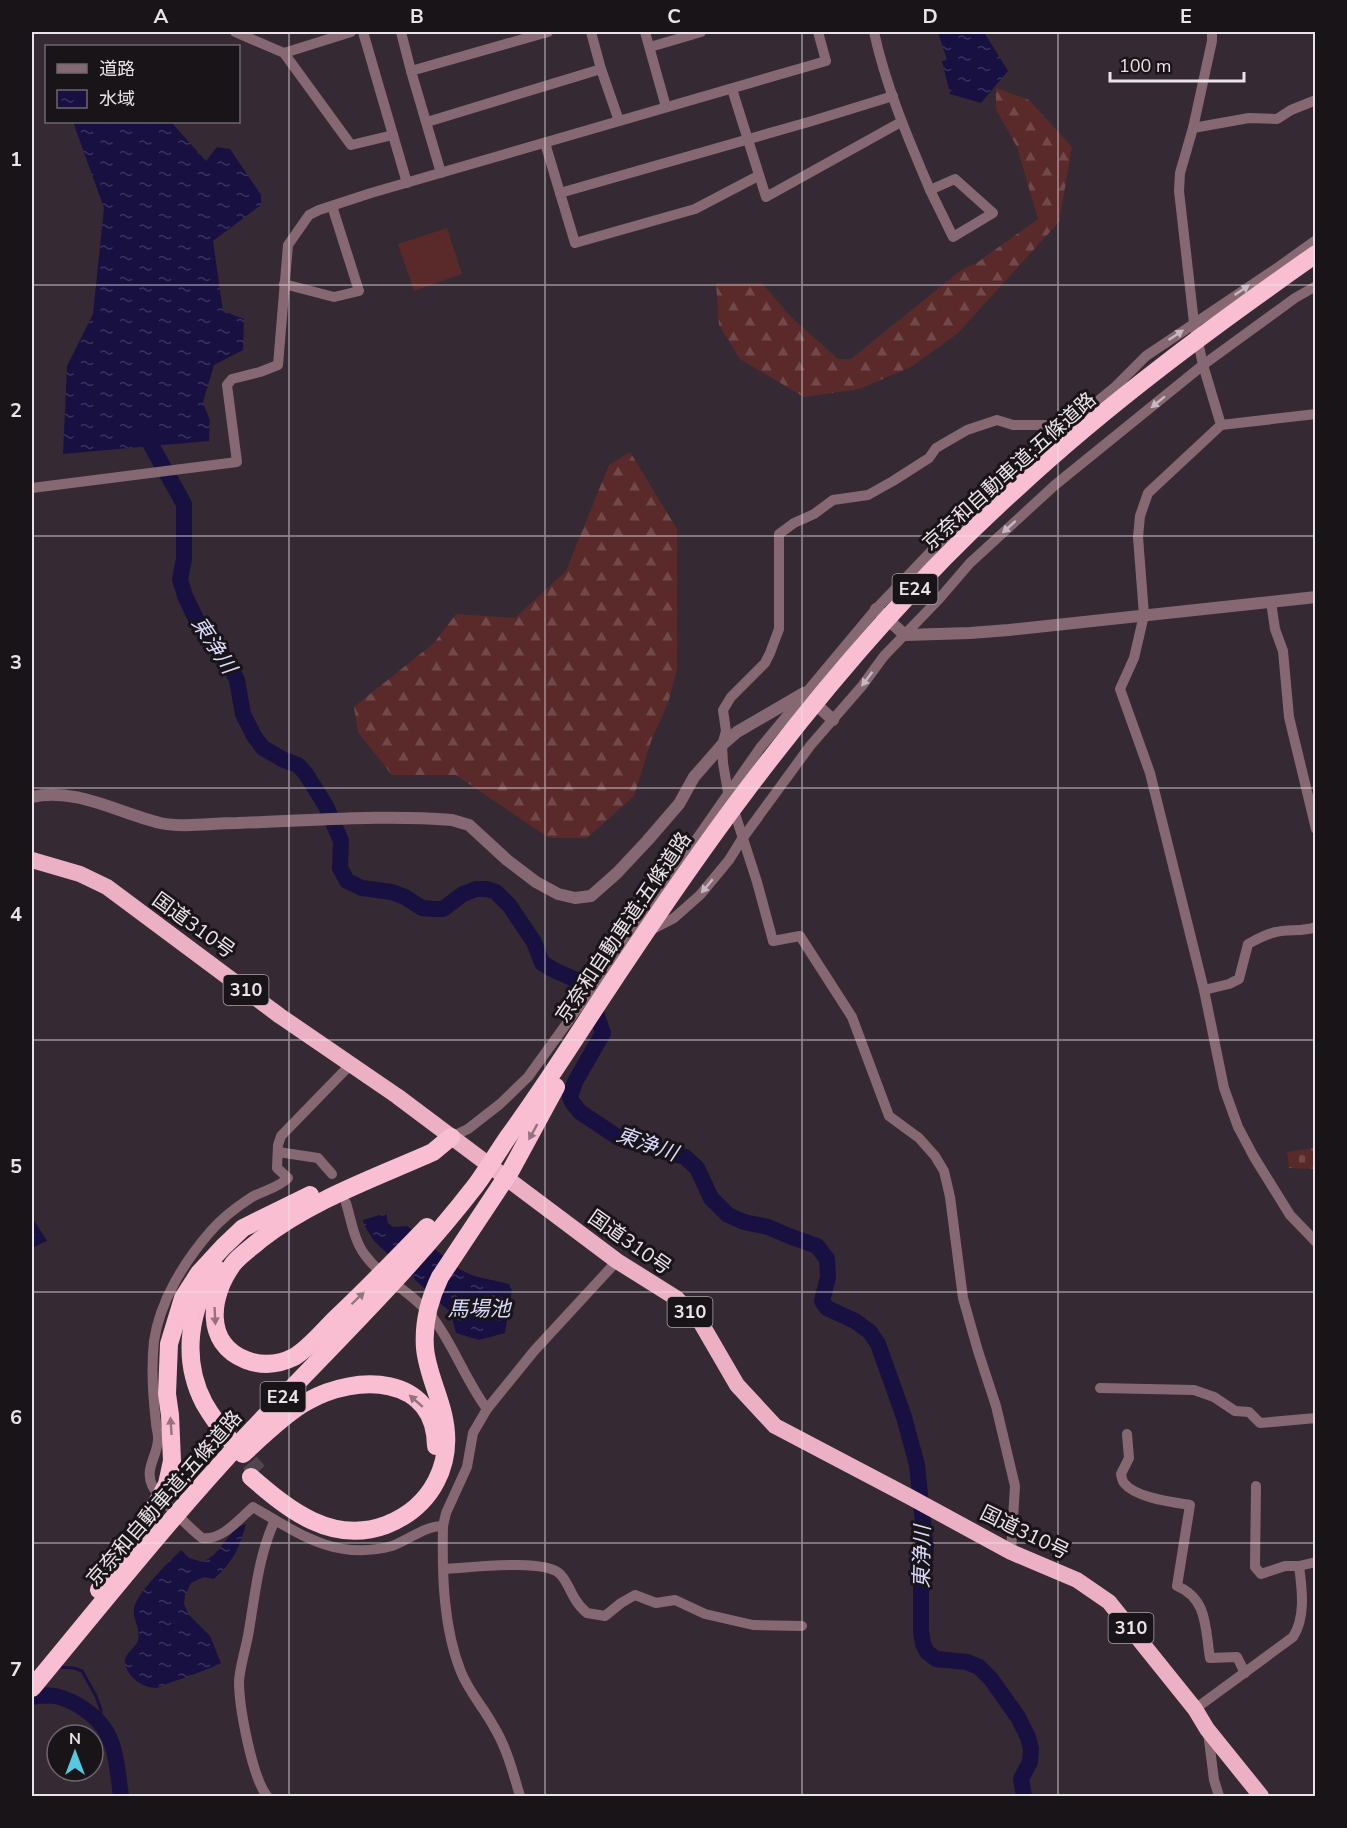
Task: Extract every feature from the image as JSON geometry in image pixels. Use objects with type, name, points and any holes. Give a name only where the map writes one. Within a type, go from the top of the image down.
[{"type":"highway","name":"京奈和自動車道;五條道路","points":[[32,1688],[148,1547],[184,1512],[255,1427],[383,1283],[503,1132],[528,1110],[680,880],[746,790],[862,646],[933,570],[1016,488],[1157,369],[1316,254]]},
{"type":"highway","name":"国道310号","points":[[32,860],[80,874],[107,887],[280,1016],[397,1096],[617,1261],[676,1298],[700,1323],[737,1385],[775,1426],[1011,1552],[1077,1580],[1109,1602],[1195,1709],[1207,1729],[1261,1797]]},
{"type":"highway","points":[[184,1512],[254,1444],[303,1403],[326,1392],[357,1385],[388,1385],[404,1391],[427,1411],[434,1428],[435,1459],[429,1476],[420,1491],[405,1506],[392,1515],[376,1520],[357,1524],[335,1522],[318,1518],[254,1474],[294,1512],[318,1524],[336,1529],[357,1531],[377,1528],[399,1520],[428,1495],[445,1462],[447,1447],[443,1414],[427,1360],[425,1326],[431,1297],[440,1277],[517,1160],[585,1036],[597,1005]]},
{"type":"highway","points":[[200,1273],[189,1308],[183,1360],[188,1384],[198,1407],[227,1444],[195,1380],[190,1353],[191,1327],[197,1303],[224,1257],[250,1236],[276,1221],[433,1152],[451,1137]]},
{"type":"highway","points":[[32,1680],[127,1551],[148,1520],[167,1484],[172,1461],[167,1394],[169,1344],[183,1298],[200,1273],[223,1247],[250,1224],[427,1142],[451,1137]]},
{"type":"highway","points":[[304,1210],[276,1228],[234,1263],[222,1284],[216,1298],[214,1320],[217,1331],[231,1352],[238,1357],[267,1365],[294,1356],[383,1283]]},
{"type":"street","points":[[235,32],[284,53],[351,145],[393,135]]},
{"type":"street","points":[[284,53],[351,32]]},
{"type":"street","points":[[363,32],[407,183]]},
{"type":"street","points":[[401,32],[441,173]]},
{"type":"street","points":[[411,71],[548,32]]},
{"type":"street","points":[[591,32],[619,121]]},
{"type":"street","points":[[645,32],[666,107]]},
{"type":"street","points":[[650,47],[700,32]]},
{"type":"street","points":[[32,488],[237,462],[226,385],[232,379],[278,365],[288,245],[309,215],[407,183],[826,61],[818,32]]},
{"type":"street","points":[[874,32],[901,122],[930,190],[953,237],[993,213],[954,179],[930,190]]},
{"type":"street","points":[[1212,32],[1194,128],[1180,173],[1179,192],[1194,323],[1203,365],[1221,425]]},
{"type":"street","points":[[427,122],[601,69]]},
{"type":"street","points":[[732,88],[766,197],[901,122]]},
{"type":"street","points":[[560,193],[893,96]]},
{"type":"street","points":[[1194,128],[1249,118],[1277,119],[1291,110],[1316,100]]},
{"type":"street","points":[[545,143],[575,243],[695,209],[758,176]]},
{"type":"street","points":[[284,284],[334,297],[359,291],[332,206]]},
{"type":"street","points":[[451,1137],[468,1129],[500,1104],[528,1077],[760,748],[876,609],[1002,480],[1116,386],[1146,356],[1316,240]]},
{"type":"street","points":[[628,937],[658,927],[690,905],[729,860],[799,759],[862,686],[884,656],[906,635],[970,563],[1055,485],[1203,365],[1277,310],[1316,286]]},
{"type":"street","points":[[1316,414],[1221,425],[1148,493],[1140,516],[1138,537],[1144,615],[1134,658],[1120,689],[1150,773],[1204,990],[1224,1088],[1238,1127],[1254,1157],[1290,1215],[1316,1242]]},
{"type":"street","points":[[1011,1552],[1015,1486],[996,1406],[963,1298],[950,1197],[944,1171],[935,1156],[919,1138],[889,1116],[852,1017],[800,936],[772,941],[757,882],[728,792],[722,745],[726,731],[723,710],[731,697],[765,663],[779,629],[778,534],[794,523],[814,514],[833,500],[868,495],[929,458],[936,448],[973,427],[997,420],[1013,425],[1064,424],[1068,426]]},
{"type":"street","points":[[876,609],[906,635],[999,631],[1316,597]]},
{"type":"street","points":[[1272,602],[1275,629],[1283,651],[1289,717],[1316,829]]},
{"type":"street","points":[[804,693],[833,720]]},
{"type":"street","points":[[32,796],[59,795],[91,800],[163,824],[342,818],[452,819],[469,825],[507,860],[536,882],[558,894],[575,898],[591,896],[617,873],[647,841],[679,804],[694,777],[722,745],[736,732],[804,693]]},
{"type":"street","points":[[1204,990],[1239,979],[1248,944],[1260,937],[1277,931],[1308,930],[1316,927]]},
{"type":"street","points":[[350,1065],[281,1136],[278,1145],[277,1168],[288,1178],[282,1185],[252,1197],[211,1231],[185,1266],[168,1295],[154,1341],[154,1399],[158,1448],[149,1471],[151,1484],[202,1538],[210,1539],[220,1535],[253,1507],[323,1545],[347,1550],[390,1546],[434,1526],[443,1526]]},
{"type":"street","points":[[278,1152],[318,1158],[332,1174]]},
{"type":"street","points":[[346,1203],[364,1254],[377,1268],[414,1297],[432,1317],[441,1329],[476,1395],[487,1410]]},
{"type":"street","points":[[519,1797],[499,1736],[462,1675],[453,1651],[447,1628],[443,1526],[446,1513],[467,1467],[473,1433],[487,1410],[534,1351],[617,1261]]},
{"type":"street","points":[[1100,1388],[1194,1390],[1214,1397],[1234,1410],[1249,1412],[1260,1423],[1316,1418]]},
{"type":"street","points":[[1127,1434],[1130,1458],[1121,1474],[1124,1483],[1137,1493],[1190,1505],[1177,1586],[1189,1591],[1202,1608],[1210,1658],[1238,1657],[1245,1673]]},
{"type":"street","points":[[1256,1486],[1255,1567],[1261,1574],[1285,1566],[1316,1562]]},
{"type":"street","points":[[267,1797],[256,1776],[251,1755],[240,1702],[239,1678],[260,1561],[275,1520]]},
{"type":"street","points":[[444,1569],[524,1564],[550,1568],[563,1577],[576,1602],[586,1613],[605,1616],[635,1595],[656,1603],[675,1600],[705,1614],[753,1625],[802,1626]]},
{"type":"street","points":[[1195,1709],[1293,1637],[1300,1627],[1302,1589],[1299,1566]]},
{"type":"street","points":[[1207,1729],[1218,1797]]},
{"type":"green space","points":[[996,88],[1029,100],[1072,147],[1059,222],[957,334],[911,367],[859,389],[804,397],[740,359],[719,325],[716,283],[762,283],[791,317],[838,359],[851,359],[961,270],[978,262],[1038,219],[1017,147],[996,109]]},
{"type":"green space","points":[[447,228],[462,274],[414,291],[398,244]]},
{"type":"green space","points":[[630,452],[677,529],[677,669],[668,703],[651,741],[634,796],[587,838],[549,838],[456,775],[392,775],[358,732],[354,707],[434,643],[456,614],[515,618],[566,571],[609,465]]},
{"type":"green space","points":[[1315,1148],[1315,1169],[1289,1168],[1287,1152]]},
{"type":"water","points":[[938,32],[984,32],[1008,71],[981,103],[950,94],[942,61],[947,60]]},
{"type":"water","points":[[73,123],[172,123],[206,161],[217,147],[230,149],[261,195],[261,205],[213,241],[223,311],[244,319],[243,350],[214,365],[203,402],[210,421],[209,441],[63,454],[67,366],[93,314],[104,208]]},
{"type":"water","name":"馬場池","points":[[386,1213],[388,1223],[393,1227],[407,1226],[459,1269],[474,1276],[509,1284],[512,1290],[505,1333],[479,1340],[456,1333],[450,1311],[374,1241],[364,1225],[363,1220]]},
{"type":"water","points":[[32,1217],[47,1241],[32,1248]]},
{"type":"water","points":[[246,1524],[238,1548],[226,1566],[214,1579],[204,1577],[191,1583],[185,1595],[184,1604],[189,1615],[210,1636],[221,1663],[157,1688],[136,1681],[126,1668],[125,1659],[138,1640],[134,1608],[142,1593],[154,1577],[181,1550],[189,1558],[203,1562],[214,1555],[237,1527]]},
{"type":"waterway","name":"東浄川","points":[[141,427],[184,504],[184,559],[180,579],[185,596],[198,623],[230,666],[237,680],[243,714],[254,736],[263,748],[298,765],[326,806],[341,841],[340,868],[347,881],[362,888],[392,892],[422,908],[433,909],[443,909],[463,894],[476,889],[496,892],[509,905],[534,942],[542,963],[574,979],[584,987],[594,1007],[603,1033],[575,1082],[570,1097],[580,1112],[619,1138],[685,1157],[697,1168],[711,1198],[728,1215],[744,1222],[768,1227],[817,1246],[827,1259],[828,1277],[822,1301],[827,1308],[855,1321],[870,1332],[878,1344],[904,1417],[917,1465],[926,1551],[921,1585],[923,1644],[927,1652],[936,1659],[967,1662],[979,1667],[991,1679],[1018,1717],[1031,1749],[1030,1762],[1021,1779],[1024,1796]]},
{"type":"waterway","points":[[57,1667],[82,1671],[101,1710],[100,1723]]},
{"type":"waterway","points":[[32,1697],[62,1698],[84,1709],[103,1726],[113,1748],[121,1796]]},
{"type":"tunnel","points":[[232,1442],[258,1472]]}]
